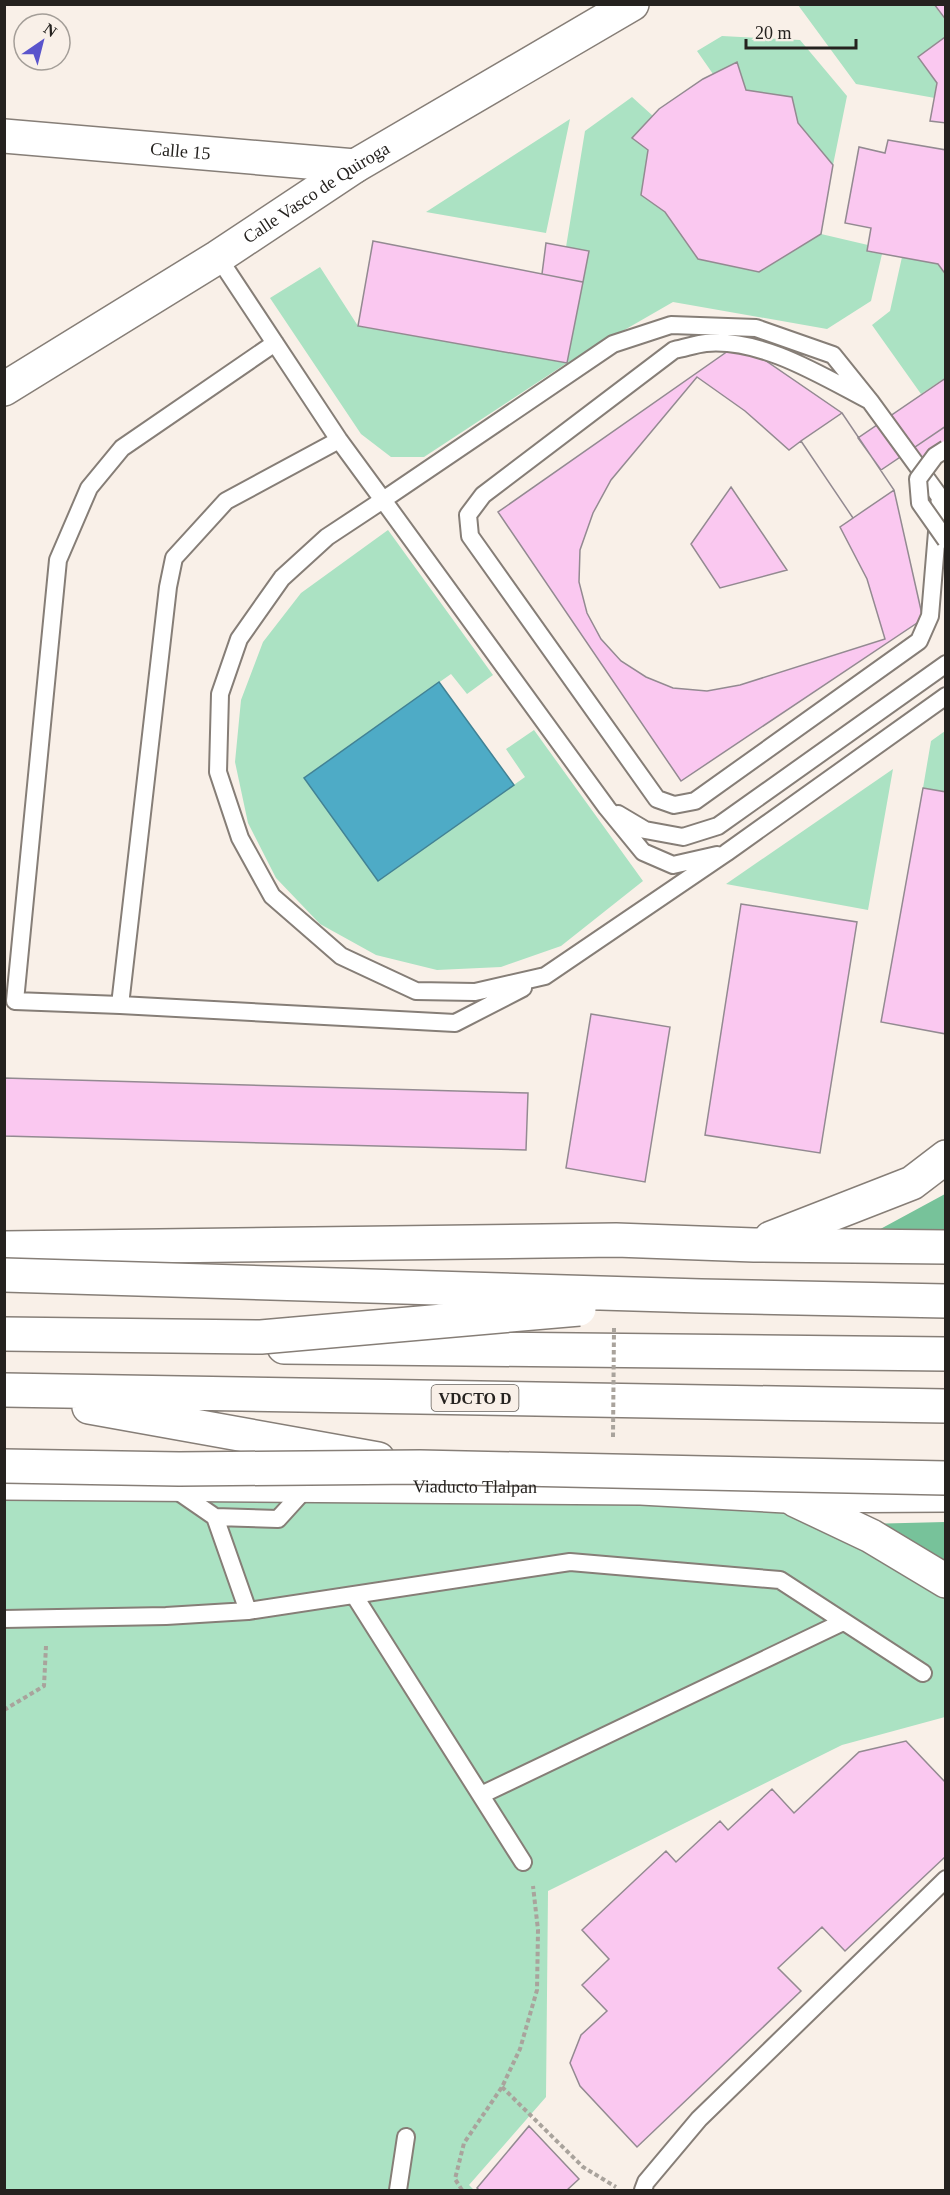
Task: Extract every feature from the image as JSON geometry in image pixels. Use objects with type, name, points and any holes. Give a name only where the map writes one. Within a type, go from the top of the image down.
[{"type":"main road","name":"Calle Vasco de Quiroga","points":[[4,389],[218,257],[355,166],[633,4]]},
{"type":"main road","name":"Calle 15","points":[[4,136],[355,166]]},
{"type":"main road","points":[[754,1245],[912,1184],[945,1158]]},
{"type":"main road","points":[[4,1248],[616,1240],[754,1245],[945,1247]]},
{"type":"main road","points":[[4,1275],[700,1296],[945,1300]]},
{"type":"main road","points":[[4,1334],[261,1337],[500,1317],[700,1296]]},
{"type":"main road","points":[[4,1346],[524,1348],[945,1354]]},
{"type":"main road","points":[[4,1391],[420,1467]]},
{"type":"main road","name":"VDCTO D","points":[[4,1391],[945,1406]]},
{"type":"main road","points":[[4,1466],[179,1469],[420,1467],[945,1478]]},
{"type":"main road","name":"Viaducto Tlalpan","points":[[4,1483],[642,1488],[786,1496],[945,1495]]},
{"type":"main road","points":[[786,1496],[829,1514],[871,1536],[945,1581]]},
{"type":"lane","points":[[218,257],[339,440],[607,808],[644,852],[673,865],[726,853]]},
{"type":"lane","points":[[545,976],[475,992],[416,991],[341,956],[272,896],[240,838],[218,772],[220,693],[239,639],[282,578],[327,537],[612,344],[671,324],[756,328],[833,355],[870,401],[943,501],[930,616],[919,641],[695,801],[674,805],[657,799],[470,536],[468,515],[483,495],[674,350],[707,343],[755,347],[812,371],[870,401]]},
{"type":"lane","points":[[275,343],[122,448],[89,488],[58,560],[15,1001],[455,1023],[545,976],[726,853],[945,696]]},
{"type":"lane","points":[[120,1005],[168,587],[174,558],[226,501],[339,440]]},
{"type":"lane","points":[[945,449],[935,456],[918,479],[920,503],[945,540]]},
{"type":"lane","points":[[607,808],[645,830],[683,837],[718,826],[945,664]]},
{"type":"lane","points":[[167,1485],[214,1517],[278,1519],[308,1486]]},
{"type":"lane","points":[[214,1517],[248,1611]]},
{"type":"lane","points":[[4,1619],[166,1616],[248,1611],[570,1562],[780,1580],[923,1673]]},
{"type":"lane","points":[[354,1595],[523,1862]]},
{"type":"lane","points":[[481,1795],[843,1622]]},
{"type":"lane","points":[[643,2190],[646,2182],[699,2118],[945,1880]]},
{"type":"lane","points":[[398,2190],[406,2138]]},
{"type":"path","points":[[613,1439],[615,1322]]},
{"type":"path","points":[[4,1710],[44,1686],[47,1618]]},
{"type":"path","points":[[462,2190],[455,2179],[464,2144],[502,2087],[520,2049],[537,1990],[538,1930],[534,1890],[523,1862]]},
{"type":"path","points":[[502,2087],[583,2167],[621,2190]]},
{"type":"green space","points":[[798,5],[934,5],[945,20],[945,37],[918,57],[937,83],[935,98],[856,84]]},
{"type":"green space","points":[[722,36],[800,40],[847,96],[833,165],[746,90],[737,62],[713,74],[697,51]]},
{"type":"green space","points":[[632,97],[653,116],[633,138],[648,150],[641,195],[665,212],[698,259],[759,272],[821,234],[868,245],[867,251],[882,254],[871,301],[827,329],[673,302],[567,363],[589,251],[566,247],[585,131]]},
{"type":"green space","points":[[570,119],[546,233],[426,212]]},
{"type":"green space","points":[[902,257],[938,264],[945,275],[945,378],[921,394],[872,325],[890,311]]},
{"type":"green space","points":[[320,267],[358,326],[567,363],[424,457],[391,457],[361,434],[270,298]]},
{"type":"green space","points":[[388,530],[493,675],[467,694],[451,674],[304,778],[378,881],[525,777],[506,749],[534,730],[643,881],[561,946],[501,967],[437,970],[376,955],[320,924],[276,878],[248,823],[235,762],[241,700],[263,642],[301,593]]},
{"type":"green space","points":[[945,731],[945,792],[923,788],[931,741]]},
{"type":"green space","points":[[893,769],[868,910],[726,884]]},
{"type":"green space","points":[[945,1194],[945,1236],[873,1233]]},
{"type":"green space","points":[[4,1487],[784,1500],[945,1594],[945,1717],[842,1745],[548,1891],[546,2097],[469,2185],[474,2190],[5,2190]]},
{"type":"green space","points":[[945,1522],[945,1567],[865,1524]]},
{"type":"water","points":[[439,682],[514,785],[378,881],[304,778]]},
{"type":"building","points":[[934,4],[946,4],[946,20]]},
{"type":"building","points":[[946,33],[946,123],[930,121],[937,83],[918,57],[945,37]]},
{"type":"building","points":[[737,62],[746,90],[792,97],[798,123],[833,165],[821,234],[759,272],[698,259],[665,212],[641,195],[648,150],[632,138],[659,109],[703,79]]},
{"type":"building","points":[[888,140],[946,150],[946,275],[938,264],[867,251],[871,228],[845,223],[859,147],[885,153]]},
{"type":"building","points":[[373,241],[583,282],[567,363],[358,326]]},
{"type":"building","points":[[546,243],[589,251],[583,282],[542,274]]},
{"type":"building","points":[[728,351],[756,354],[842,413],[894,490],[923,619],[681,781],[498,512]]},
{"type":"building","points":[[697,377],[745,411],[789,450],[801,441],[853,518],[840,527],[867,579],[885,639],[740,685],[707,691],[673,688],[646,677],[621,661],[601,639],[587,613],[579,582],[580,550],[593,513],[611,480]],"holes":[[[731,487],[787,570],[720,588],[691,544]]]},
{"type":"building","points":[[946,378],[946,426],[881,470],[858,438]]},
{"type":"building","points":[[842,413],[894,490],[853,518],[801,441]]},
{"type":"building","points":[[946,426],[946,457],[916,477],[902,456]]},
{"type":"building","points":[[923,788],[946,792],[946,1034],[881,1022]]},
{"type":"building","points":[[741,904],[857,922],[820,1153],[705,1135]]},
{"type":"building","points":[[591,1014],[670,1027],[645,1182],[566,1168]]},
{"type":"building","points":[[4,1078],[528,1093],[526,1150],[4,1136]]},
{"type":"building","points":[[906,1741],[946,1783],[946,1856],[845,1951],[822,1927],[778,1968],[801,1991],[637,2147],[580,2086],[570,2063],[581,2035],[607,2011],[582,1985],[609,1959],[582,1930],[666,1851],[676,1862],[720,1821],[728,1830],[772,1789],[794,1813],[859,1752]]},
{"type":"building","points":[[529,2126],[579,2179],[567,2190],[479,2190],[477,2188]]}]
